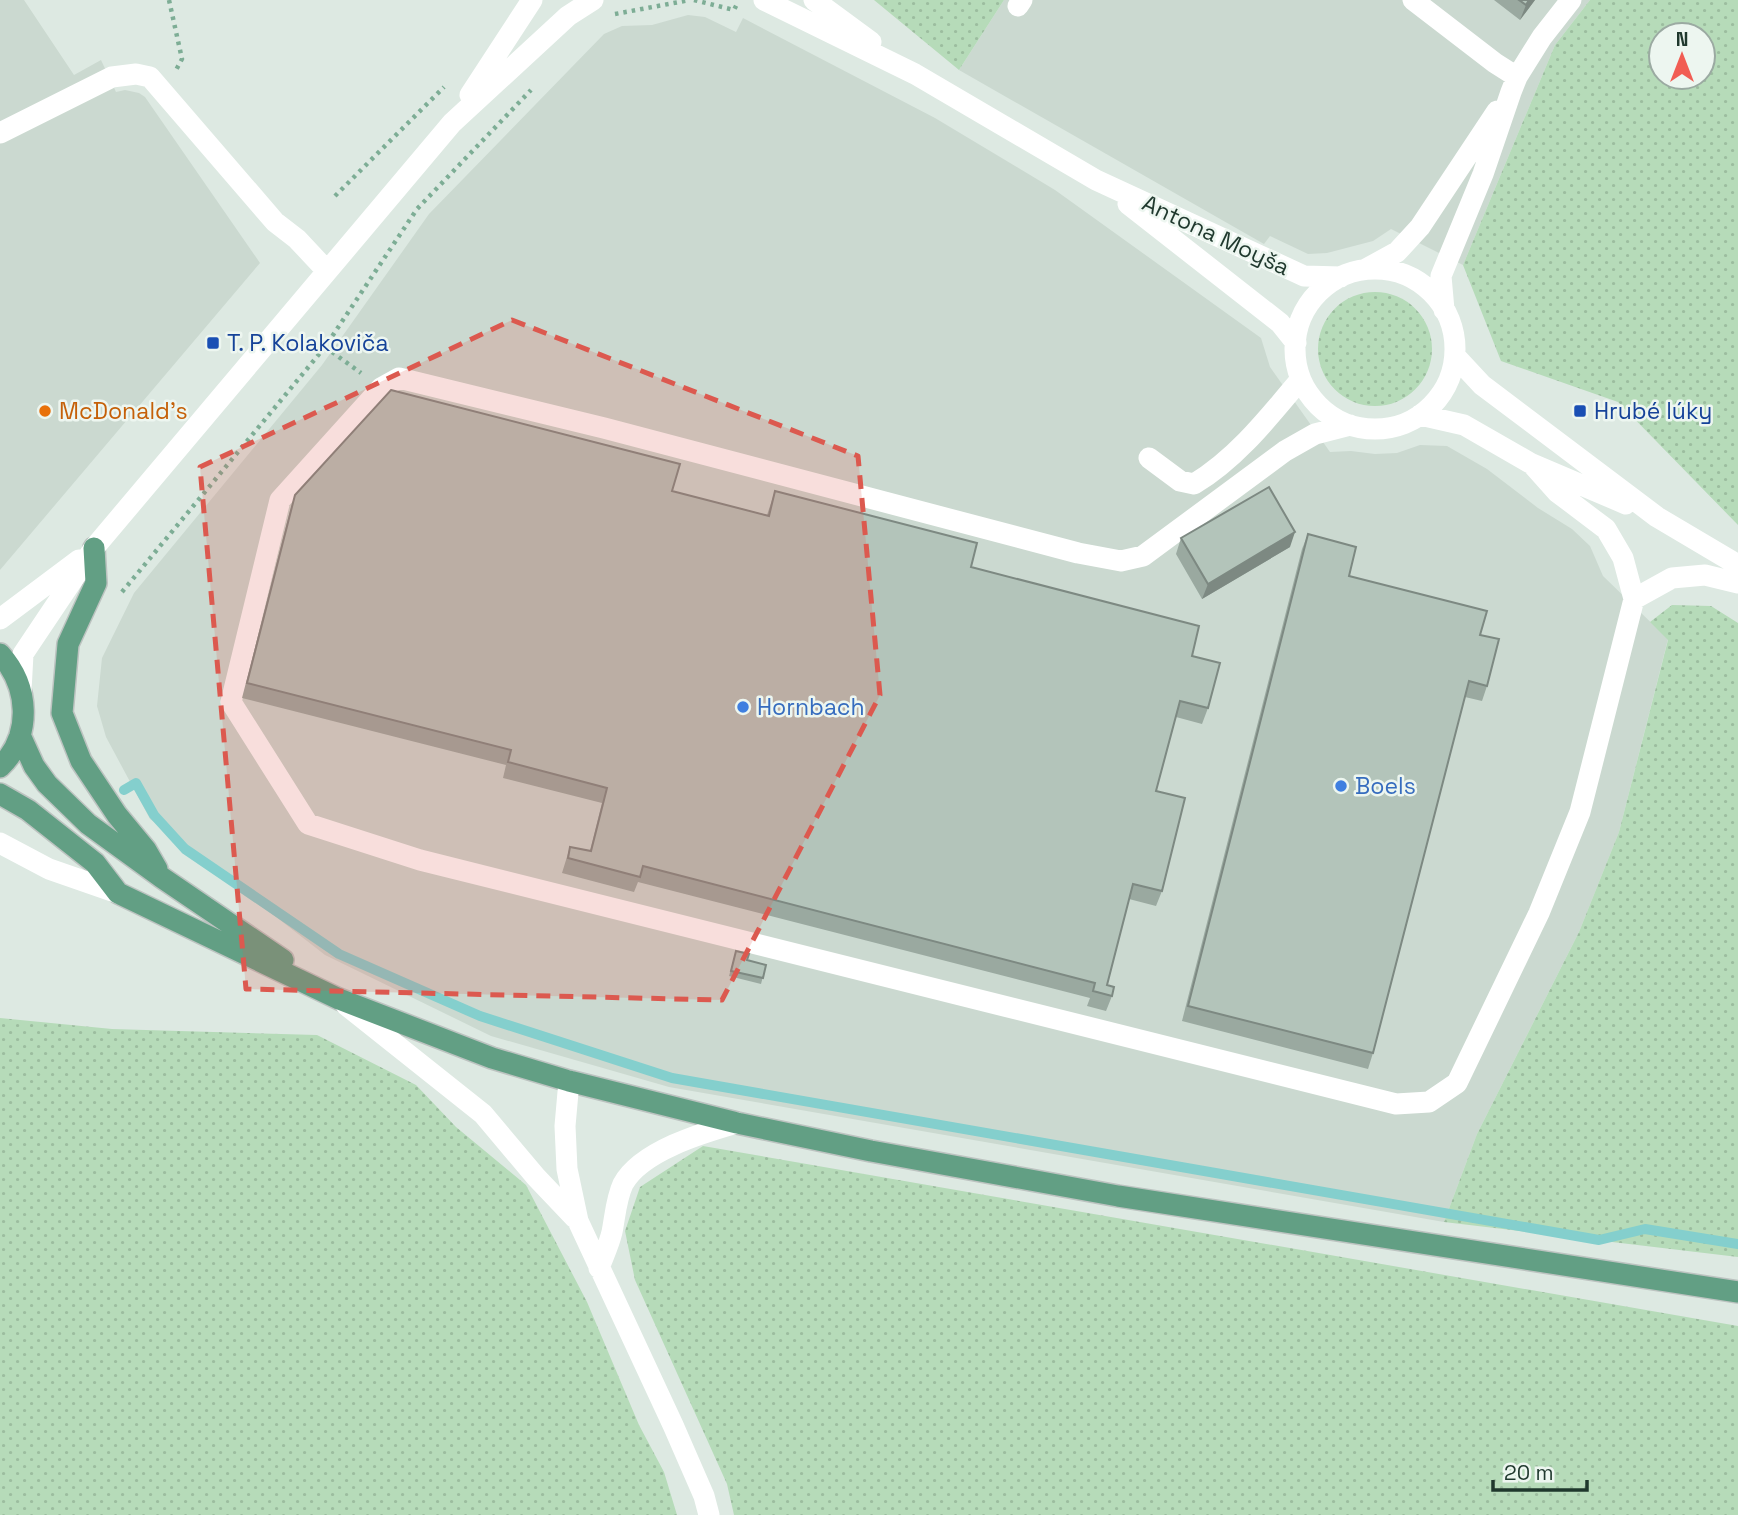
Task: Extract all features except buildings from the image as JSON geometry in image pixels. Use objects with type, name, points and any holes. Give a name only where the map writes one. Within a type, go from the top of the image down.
[{"type":"main road","points":[[94,548],[96,583],[68,644],[62,713],[80,761],[117,815],[146,850],[161,877]]},
{"type":"main road","points":[[0,654],[13,670],[21,691],[23,714],[20,735],[0,767]]},
{"type":"main road","points":[[20,735],[34,766],[47,784],[88,824],[339,999]]},
{"type":"main road","points":[[0,794],[28,810],[95,863],[118,893],[339,999],[492,1058],[569,1081],[737,1123],[871,1151],[1118,1196],[1738,1292]]},
{"type":"street","points":[[21,691],[23,654],[94,548],[452,122],[532,0]]},
{"type":"street","points":[[452,122],[568,16],[593,0]]},
{"type":"street","name":"Antona Moyša","points":[[764,0],[915,74],[1096,180],[1304,276],[1341,277]]},
{"type":"street","name":"Antona Moyša","points":[[814,0],[915,74]]},
{"type":"street","points":[[1413,0],[1495,63],[1514,84]]},
{"type":"street","points":[[1363,271],[1397,252],[1420,227],[1542,37],[1570,0]]},
{"type":"street","points":[[0,133],[112,77],[136,74],[150,76],[275,222],[297,239],[327,271]]},
{"type":"street","points":[[1444,310],[1441,276],[1483,174],[1514,84]]},
{"type":"street","name":"Antona Moyša","points":[[1096,180],[1252,300],[1280,323],[1296,343]]},
{"type":"street","points":[[1380,270],[1410,278],[1435,297],[1453,332],[1455,356],[1444,389],[1420,415],[1386,428],[1350,425],[1318,406],[1300,380],[1297,365],[1296,343],[1302,317],[1309,304],[1329,284],[1341,277],[1363,271],[1380,270]]},
{"type":"street","points":[[1455,356],[1482,385],[1657,517],[1738,565]]},
{"type":"street","points":[[1350,425],[1315,434],[1285,451],[1143,556],[1121,561],[1078,553],[525,408],[399,378],[381,388],[279,500],[231,702],[308,824],[420,860],[1396,1104],[1429,1102],[1457,1083],[1539,913],[1580,812],[1634,599],[1623,558],[1606,528],[1557,492],[1532,464]]},
{"type":"street","points":[[1149,458],[1180,481],[1194,484],[1208,476],[1262,425],[1300,380]]},
{"type":"street","points":[[1420,415],[1464,425],[1532,464],[1657,517]]},
{"type":"street","points":[[0,620],[94,548]]},
{"type":"street","points":[[1634,599],[1672,578],[1705,575],[1738,583]]},
{"type":"street","points":[[0,843],[49,869],[118,893]]},
{"type":"street","points":[[339,999],[483,1114],[536,1177],[578,1221]]},
{"type":"street","points":[[569,1081],[565,1126],[567,1170],[578,1221],[673,1425],[704,1496],[709,1515]]},
{"type":"street","points":[[599,1268],[611,1236],[624,1184],[639,1166],[660,1152],[737,1123]]},
{"type":"path","points":[[165,93],[182,59],[169,0]]},
{"type":"path","points":[[608,18],[619,12],[692,0],[734,10],[740,0]]},
{"type":"path","points":[[120,594],[325,347],[417,209],[540,80]]},
{"type":"path","points":[[335,196],[444,86]]},
{"type":"path","points":[[325,347],[355,369]]},
{"type":"highlighted area","points":[[512,320],[858,456],[880,695],[722,1000],[246,989],[200,467]]},
{"type":"shaded area","points":[[0,0],[24,0],[74,75],[101,60],[116,92],[125,90],[145,97],[260,263],[0,570]]},
{"type":"shaded area","points":[[1004,0],[1590,0],[1555,45],[1463,265],[1391,229],[1373,241],[1327,253],[1308,254],[1270,236],[1264,244],[959,70]]},
{"type":"shaded area","points":[[688,15],[705,17],[736,32],[743,18],[935,118],[1055,190],[1261,338],[1270,367],[1330,452],[1397,453],[1420,445],[1447,446],[1487,469],[1538,508],[1572,529],[1590,546],[1603,576],[1668,639],[1619,832],[1579,932],[1477,1134],[1444,1222],[669,1087],[491,1036],[325,955],[150,819],[106,737],[97,706],[102,658],[134,593],[322,365],[429,214],[604,34],[622,26],[652,25]]},
{"type":"green space","points":[[874,0],[1004,0],[959,70]]},
{"type":"green space","points":[[1590,0],[1738,0],[1738,525],[1618,402],[1501,361],[1463,265],[1555,45]]},
{"type":"green space","points":[[1375,292],[1397,296],[1407,301],[1423,317],[1428,327],[1432,349],[1428,371],[1423,381],[1407,397],[1397,402],[1375,406],[1353,402],[1343,397],[1327,381],[1322,371],[1318,349],[1322,327],[1327,317],[1343,301],[1353,296]]},
{"type":"green space","points":[[1672,605],[1711,606],[1738,623],[1738,1257],[1444,1222],[1477,1134],[1579,932],[1619,832],[1668,640],[1650,622]]},
{"type":"green space","points":[[0,1018],[112,1029],[317,1035],[416,1085],[456,1127],[526,1185],[587,1302],[639,1425],[664,1472],[677,1515],[0,1515]]},
{"type":"green space","points":[[703,1146],[1738,1326],[1738,1515],[734,1515],[727,1484],[635,1280],[625,1231],[640,1187]]},
{"type":"waterway","points":[[124,790],[136,783],[154,815],[185,849],[339,954],[480,1016],[672,1078],[1599,1240],[1645,1229],[1738,1244]]},
{"type":"place","name":"T. P. Kolakoviča","points":[[213,343]]},
{"type":"place","name":"McDonald's","points":[[45,411]]},
{"type":"place","name":"Hrubé lúky","points":[[1580,411]]},
{"type":"place","name":"Hornbach","points":[[743,707]]},
{"type":"place","name":"Boels","points":[[1341,786]]}]
